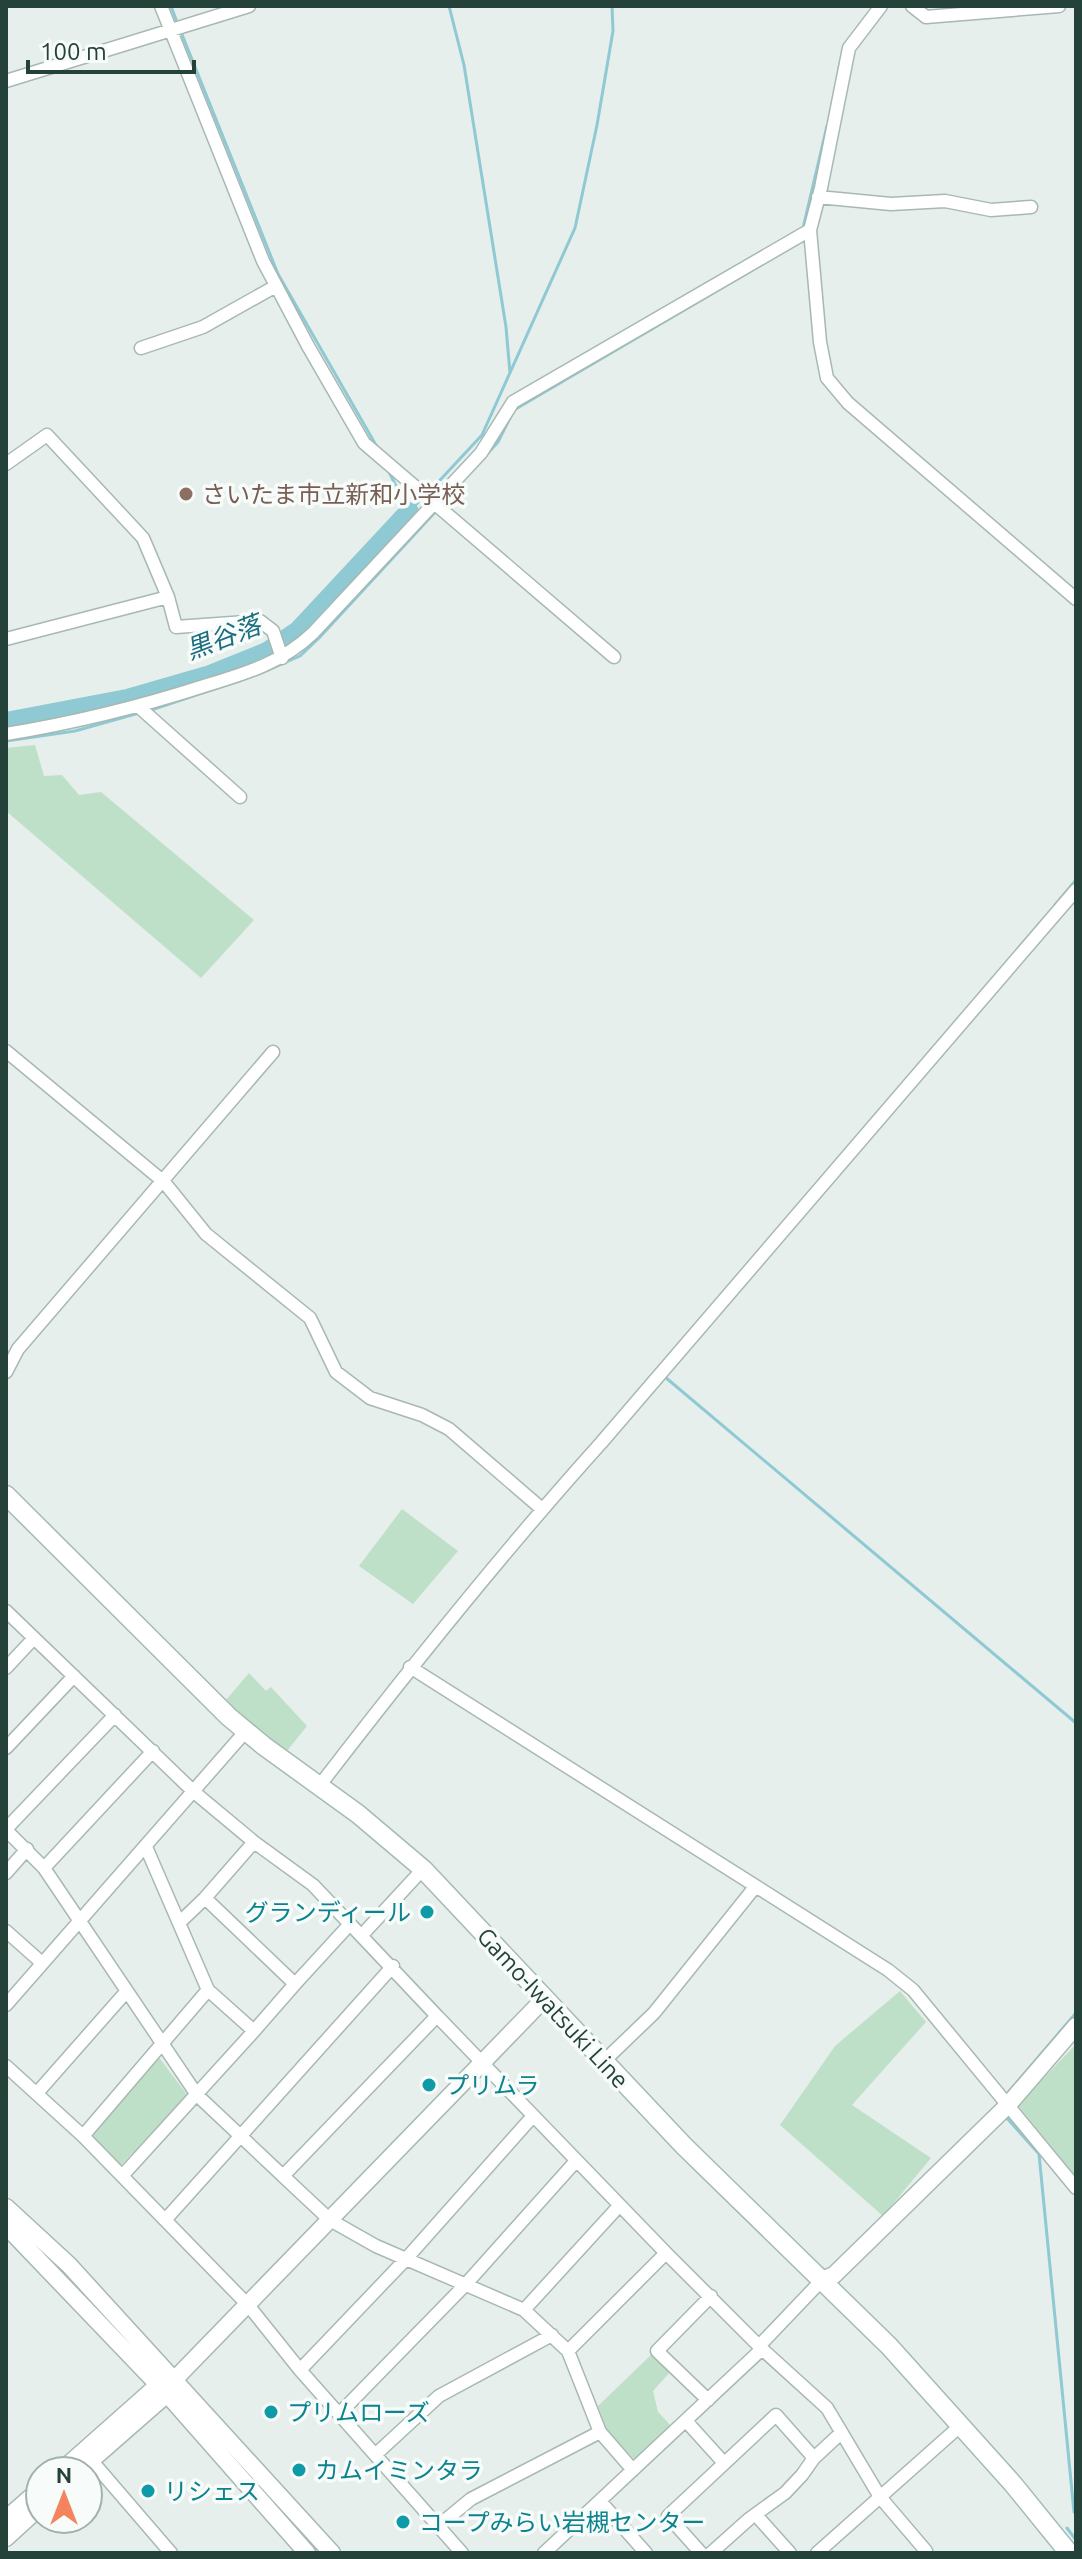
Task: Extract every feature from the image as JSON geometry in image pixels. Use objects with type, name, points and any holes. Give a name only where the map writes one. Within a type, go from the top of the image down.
[{"type":"main road","name":"Gamo-Iwatsuki Line","points":[[6,1495],[245,1732],[389,1838],[423,1869],[732,2195],[881,2338],[1069,2553]]},
{"type":"street","points":[[161,6],[231,184],[276,286],[364,443],[614,657]]},
{"type":"street","points":[[6,81],[249,6]]},
{"type":"street","points":[[881,6],[849,48],[810,230],[820,342],[827,378],[838,394],[1076,599]]},
{"type":"street","points":[[912,6],[926,17],[1059,6]]},
{"type":"street","points":[[818,197],[891,204],[945,201],[991,210],[1031,207]]},
{"type":"street","points":[[6,734],[139,707],[244,674],[282,658],[313,633],[481,453],[513,402],[810,230]]},
{"type":"street","points":[[141,348],[203,327],[276,286]]},
{"type":"street","points":[[6,464],[47,435],[143,538],[168,597],[176,627],[260,621],[273,631],[282,658]]},
{"type":"street","points":[[6,639],[168,597]]},
{"type":"street","points":[[139,707],[240,797]]},
{"type":"street","points":[[320,1785],[410,1667],[542,1509],[1076,890]]},
{"type":"street","points":[[6,1051],[164,1182],[206,1234],[310,1318],[336,1372],[370,1398],[422,1415],[449,1429],[542,1509]]},
{"type":"street","points":[[6,1372],[18,1349],[273,1052]]},
{"type":"street","points":[[6,1611],[194,1792],[254,1842],[313,1885],[619,2206],[760,2348],[827,2408],[880,2497],[926,2551],[924,2553]]},
{"type":"street","points":[[6,1668],[34,1638]]},
{"type":"street","points":[[410,1667],[888,1970],[913,1990],[1076,2188]]},
{"type":"street","points":[[6,1748],[74,1676]]},
{"type":"street","points":[[115,1715],[6,1829],[44,1868],[197,2095],[330,2220],[376,2246],[524,2310],[568,2351],[600,2432],[633,2470]]},
{"type":"street","points":[[6,2005],[245,1732]]},
{"type":"street","points":[[44,1868],[153,1751]]},
{"type":"street","points":[[179,1923],[254,1842]]},
{"type":"street","points":[[146,1847],[208,1990],[254,2031]]},
{"type":"street","points":[[6,1873],[27,1849]]},
{"type":"street","points":[[362,1935],[423,1869]]},
{"type":"street","points":[[603,2062],[654,2013],[755,1887]]},
{"type":"street","points":[[205,1898],[295,1984]]},
{"type":"street","points":[[122,2176],[350,1924]]},
{"type":"street","points":[[6,1931],[42,1963]]},
{"type":"street","points":[[166,2219],[393,1966]]},
{"type":"street","points":[[83,2136],[208,1990]]},
{"type":"street","points":[[37,2093],[126,1992]]},
{"type":"street","points":[[96,2455],[248,2305],[544,1999]]},
{"type":"street","points":[[283,2176],[437,2016]]},
{"type":"street","points":[[544,2553],[708,2400],[822,2280],[834,2275],[1008,2105],[1076,2026]]},
{"type":"street","points":[[6,2066],[83,2136],[248,2305],[300,2370],[462,2553]]},
{"type":"street","points":[[300,2370],[406,2259],[533,2116]]},
{"type":"street","points":[[339,2414],[466,2284],[576,2161]]},
{"type":"street","points":[[524,2310],[619,2206]]},
{"type":"street","points":[[6,2207],[69,2265],[307,2553]]},
{"type":"street","points":[[6,2226],[332,2553]]},
{"type":"street","points":[[568,2351],[666,2253]]},
{"type":"street","points":[[708,2400],[657,2351],[711,2296]]},
{"type":"street","points":[[375,2455],[439,2396],[552,2335]]},
{"type":"street","points":[[81,2455],[167,2386]]},
{"type":"street","points":[[701,2553],[668,2516],[776,2415],[814,2458]]},
{"type":"street","points":[[686,2421],[724,2463]]},
{"type":"street","points":[[817,2553],[960,2426]]},
{"type":"street","points":[[437,2527],[471,2499],[600,2432]]},
{"type":"street","points":[[711,2553],[785,2493],[814,2458],[841,2433]]},
{"type":"street","points":[[104,2485],[171,2553]]},
{"type":"street","points":[[600,2501],[646,2553]]},
{"type":"street","points":[[6,2519],[24,2503]]},
{"type":"street","points":[[756,2515],[790,2553]]},
{"type":"street","points":[[6,2538],[24,2522]]},
{"type":"green space","points":[[35,745],[44,776],[62,775],[79,795],[101,792],[254,920],[201,978],[6,811],[6,748]]},
{"type":"green space","points":[[402,1509],[458,1551],[413,1604],[359,1566]]},
{"type":"green space","points":[[249,1673],[266,1691],[271,1687],[307,1726],[287,1751],[252,1726],[226,1700]]},
{"type":"green space","points":[[900,1991],[926,2022],[852,2105],[931,2158],[883,2216],[780,2125],[835,2046]]},
{"type":"green space","points":[[1076,2044],[1076,2177],[1018,2105]]},
{"type":"green space","points":[[158,2056],[188,2096],[120,2166],[92,2136]]},
{"type":"green space","points":[[653,2353],[671,2371],[653,2391],[658,2412],[672,2427],[639,2458],[634,2459],[607,2430],[598,2406]]},
{"type":"waterway","points":[[171,6],[178,25]]},
{"type":"waterway","points":[[449,6],[464,65],[506,327],[510,373]]},
{"type":"waterway","points":[[428,493],[482,435],[575,228],[613,31],[612,6]]},
{"type":"waterway","points":[[181,32],[278,274],[377,447]]},
{"type":"waterway","points":[[839,68],[845,44]]},
{"type":"waterway","points":[[803,228],[827,126]]},
{"type":"waterway","points":[[488,453],[498,442],[514,410],[761,265]]},
{"type":"waterway","points":[[389,472],[409,512],[422,498]]},
{"type":"waterway","points":[[443,504],[464,479]]},
{"type":"waterway","points":[[268,670],[300,656],[438,509]]},
{"type":"waterway","name":"黒谷落","points":[[6,722],[127,699],[210,675],[267,652],[298,631],[409,512]]},
{"type":"waterway","points":[[151,710],[238,681]]},
{"type":"waterway","points":[[6,741],[75,731],[139,713]]},
{"type":"waterway","points":[[1055,905],[1076,880]]},
{"type":"waterway","points":[[665,1377],[1076,1723]]},
{"type":"waterway","points":[[1006,2095],[1076,2013]]},
{"type":"waterway","points":[[1005,2116],[1039,2154],[1074,2512]]},
{"type":"waterway","points":[[1067,2528],[1076,2540]]},
{"type":"place","name":"さいたま市立新和小学校","points":[[186,494]]},
{"type":"place","name":"グランディール","points":[[427,1912]]},
{"type":"place","name":"プリムラ","points":[[429,2085]]},
{"type":"place","name":"プリムローズ","points":[[271,2412]]},
{"type":"place","name":"カムイミンタラ","points":[[299,2470]]},
{"type":"place","name":"リシェス","points":[[148,2491]]},
{"type":"place","name":"コープみらい岩槻センター","points":[[403,2522]]}]
